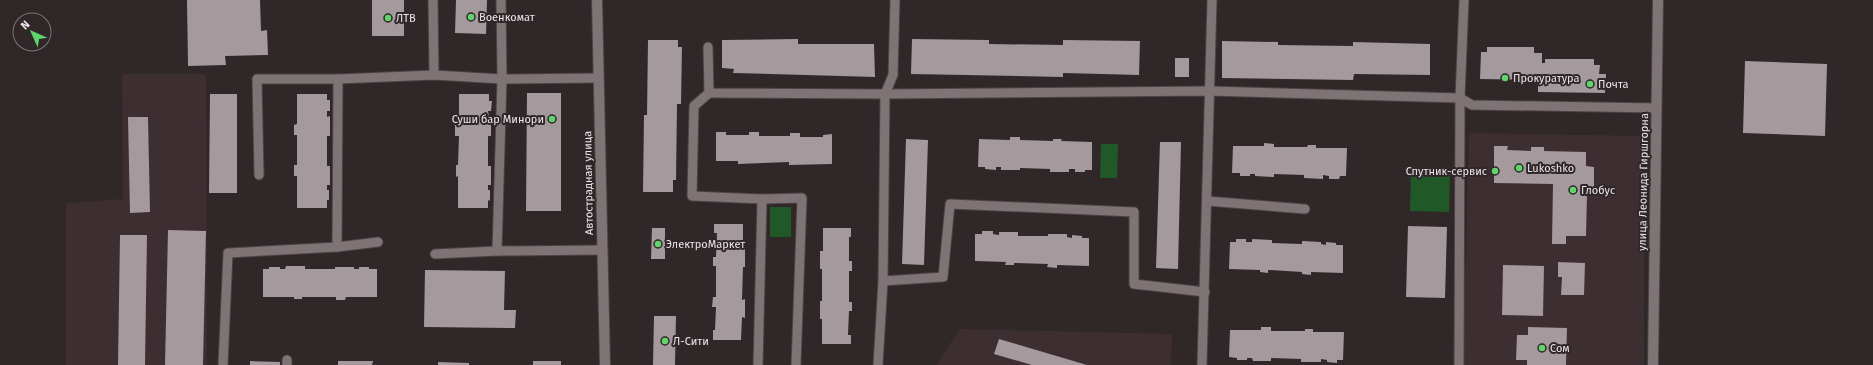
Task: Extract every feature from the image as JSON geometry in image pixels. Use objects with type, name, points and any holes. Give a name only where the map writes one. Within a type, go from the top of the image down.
[{"type":"main road","name":"Автострадная улица","points":[[597,0],[597,78],[605,365]]},
{"type":"main road","name":"улица Леонида Гиршгорна","points":[[1653,365],[1658,0]]},
{"type":"lane","points":[[433,0],[434,75]]},
{"type":"lane","points":[[497,251],[502,78],[502,0]]},
{"type":"lane","points":[[878,365],[883,281],[885,94],[893,75],[895,0]]},
{"type":"lane","points":[[1202,365],[1212,0]]},
{"type":"lane","points":[[1459,365],[1460,98],[1464,0]]},
{"type":"lane","points":[[708,47],[709,93]]},
{"type":"lane","points":[[259,175],[257,79],[338,79],[434,75],[502,78],[597,78]]},
{"type":"lane","points":[[337,247],[338,79]]},
{"type":"lane","points":[[796,365],[802,198],[762,199],[692,196],[694,106],[709,93],[885,94],[1209,91],[1460,98],[1472,104],[1656,108]]},
{"type":"lane","points":[[758,365],[762,199]]},
{"type":"lane","points":[[1207,201],[1305,209]]},
{"type":"lane","points":[[883,281],[943,278],[950,204],[1134,212],[1134,284],[1205,292]]},
{"type":"lane","points":[[223,365],[228,253],[337,247],[378,242]]},
{"type":"lane","points":[[435,254],[497,251],[601,250]]},
{"type":"shaded area","points":[[122,74],[206,74],[207,365],[66,365],[66,203],[123,199]]},
{"type":"shaded area","points":[[1469,133],[1645,136],[1644,365],[1463,365]]},
{"type":"shaded area","points":[[960,329],[1172,334],[1171,365],[936,365]]},
{"type":"green space","points":[[1101,144],[1118,144],[1117,178],[1100,178]]},
{"type":"green space","points":[[1411,170],[1450,171],[1449,212],[1410,211]]},
{"type":"green space","points":[[770,207],[791,207],[791,237],[770,237]]},
{"type":"building","points":[[187,0],[260,0],[261,31],[267,30],[268,55],[225,56],[226,65],[188,66]]},
{"type":"building","name":"ЛТВ","points":[[372,0],[404,0],[404,36],[372,36]]},
{"type":"building","name":"Военкомат","points":[[456,0],[487,0],[486,34],[455,33]]},
{"type":"building","points":[[798,39],[798,44],[874,44],[875,77],[733,73],[734,69],[722,68],[722,40]]},
{"type":"building","points":[[912,39],[989,40],[989,44],[1063,45],[1063,40],[1140,41],[1139,75],[1063,73],[1063,77],[911,74]]},
{"type":"building","points":[[648,40],[678,40],[678,47],[682,47],[681,104],[677,104],[676,180],[673,180],[673,192],[643,192],[644,115],[647,115]]},
{"type":"building","points":[[1222,41],[1278,42],[1278,45],[1353,46],[1353,42],[1430,44],[1430,75],[1354,74],[1353,80],[1222,78]]},
{"type":"building","points":[[1487,47],[1534,47],[1534,53],[1542,53],[1542,63],[1545,63],[1545,59],[1594,59],[1594,65],[1600,65],[1599,74],[1606,74],[1605,93],[1538,92],[1538,80],[1480,79],[1481,52],[1487,52]]},
{"type":"building","points":[[1175,58],[1189,58],[1189,77],[1175,77]]},
{"type":"building","points":[[1745,61],[1827,64],[1825,136],[1743,133]]},
{"type":"building","points":[[527,93],[561,93],[561,211],[526,211]]},
{"type":"building","points":[[210,94],[237,94],[237,193],[209,193]]},
{"type":"building","points":[[297,94],[327,94],[327,100],[330,100],[330,111],[327,111],[327,117],[330,116],[330,136],[327,136],[327,166],[330,166],[330,185],[327,185],[327,190],[329,190],[329,200],[327,200],[327,208],[297,208],[297,176],[294,176],[294,165],[297,165],[297,135],[294,135],[294,125],[297,124]]},
{"type":"building","points":[[459,94],[489,94],[489,101],[492,101],[491,111],[488,111],[489,117],[491,117],[491,136],[488,136],[488,166],[491,166],[491,185],[488,185],[488,190],[490,190],[490,201],[488,200],[488,208],[458,208],[458,176],[456,177],[456,165],[458,165],[459,136],[455,136],[455,125],[459,125]]},
{"type":"building","points":[[128,117],[148,117],[150,212],[130,213]]},
{"type":"building","points":[[716,132],[726,132],[726,135],[749,135],[749,132],[759,132],[759,136],[790,136],[790,133],[800,133],[800,137],[823,137],[823,135],[832,134],[832,164],[789,165],[789,162],[738,164],[738,161],[716,161]]},
{"type":"building","points":[[1010,137],[1020,137],[1020,140],[1053,141],[1053,139],[1062,139],[1061,141],[1092,142],[1092,170],[1075,172],[1075,169],[1069,169],[1069,172],[1050,172],[1050,169],[1020,168],[1020,170],[1001,170],[1001,167],[996,167],[996,170],[978,167],[979,139],[1010,140]]},
{"type":"building","points":[[906,139],[928,140],[924,265],[902,264]]},
{"type":"building","points":[[1160,142],[1181,142],[1178,269],[1156,268]]},
{"type":"building","points":[[1264,143],[1274,144],[1274,147],[1307,147],[1308,145],[1316,145],[1316,148],[1347,148],[1346,176],[1340,176],[1339,179],[1329,179],[1329,176],[1323,175],[1323,179],[1304,178],[1304,175],[1274,174],[1274,177],[1255,176],[1255,174],[1250,174],[1250,176],[1240,176],[1240,173],[1232,173],[1233,146],[1264,146]]},
{"type":"building","name":"Глобус","points":[[1494,146],[1508,146],[1507,150],[1531,151],[1531,147],[1544,147],[1544,151],[1586,152],[1586,166],[1594,167],[1594,195],[1587,195],[1586,236],[1566,236],[1566,244],[1552,244],[1553,184],[1494,183]]},
{"type":"building","points":[[714,224],[743,224],[745,267],[743,267],[742,300],[745,299],[745,318],[742,317],[741,340],[713,340],[716,307],[712,307],[713,297],[716,297],[716,266],[713,266],[713,257],[716,257],[717,233],[714,233]]},
{"type":"building","points":[[1408,226],[1447,227],[1445,298],[1406,297]]},
{"type":"building","name":"ЭлектроМаркет","points":[[652,228],[665,228],[665,259],[651,259]]},
{"type":"building","points":[[823,228],[851,228],[851,237],[849,237],[849,261],[852,261],[852,271],[849,271],[849,302],[852,302],[852,311],[849,311],[848,335],[851,335],[851,344],[822,344],[820,301],[822,301],[822,269],[820,269],[820,251],[823,251]]},
{"type":"building","points":[[168,230],[206,231],[203,365],[165,365]]},
{"type":"building","points":[[982,231],[993,231],[993,234],[999,235],[999,232],[1018,232],[1018,236],[1048,236],[1048,234],[1067,234],[1067,237],[1072,238],[1072,235],[1082,236],[1082,238],[1089,238],[1089,266],[1057,265],[1057,268],[1047,267],[1048,264],[1014,263],[1014,265],[1005,265],[1006,262],[975,261],[975,234],[982,234]]},
{"type":"building","points":[[120,235],[147,235],[145,365],[118,365]]},
{"type":"building","points":[[1236,239],[1246,239],[1246,242],[1252,242],[1252,239],[1272,240],[1272,243],[1302,244],[1302,241],[1321,242],[1321,244],[1326,245],[1326,242],[1336,243],[1336,245],[1343,245],[1343,273],[1311,272],[1311,275],[1302,274],[1302,272],[1268,270],[1268,273],[1260,272],[1260,270],[1229,269],[1230,242],[1236,242]]},
{"type":"building","points":[[1558,262],[1585,263],[1584,295],[1561,295],[1562,277],[1558,277]]},
{"type":"building","points":[[1503,265],[1544,266],[1543,316],[1502,315]]},
{"type":"building","points":[[286,266],[305,266],[305,269],[335,269],[335,267],[354,267],[354,269],[359,269],[359,267],[369,267],[369,269],[377,269],[377,297],[346,297],[345,300],[336,300],[336,297],[302,297],[302,299],[294,299],[294,297],[263,297],[263,269],[269,269],[269,267],[280,267],[280,269],[285,269]]},
{"type":"building","points":[[425,270],[505,271],[504,310],[516,310],[515,328],[424,327]]},
{"type":"building","name":"Л-Сити","points":[[654,316],[676,316],[675,365],[653,365]]},
{"type":"building","points":[[1261,327],[1271,327],[1271,331],[1305,331],[1305,329],[1313,329],[1313,332],[1344,332],[1343,360],[1337,360],[1337,363],[1327,362],[1327,360],[1321,359],[1321,362],[1301,362],[1301,359],[1271,358],[1271,361],[1253,361],[1252,358],[1247,358],[1247,360],[1237,360],[1237,358],[1229,357],[1230,330],[1261,330]]},
{"type":"building","name":"Сом","points":[[1528,327],[1567,328],[1566,365],[1527,365],[1527,360],[1516,360],[1517,335],[1528,335]]},
{"type":"building","points":[[999,339],[1087,365],[1032,365],[994,354]]},
{"type":"building","points":[[250,361],[280,362],[280,365],[250,365]]},
{"type":"building","points":[[338,361],[373,361],[372,365],[338,365]]},
{"type":"building","points":[[533,361],[561,361],[561,365],[533,365]]},
{"type":"building","points":[[438,362],[469,363],[469,365],[438,365]]},
{"type":"place","name":"Военкомат","points":[[471,17]]},
{"type":"place","name":"ЛТВ","points":[[388,18]]},
{"type":"place","name":"Прокуратура","points":[[1505,78]]},
{"type":"place","name":"Почта","points":[[1590,84]]},
{"type":"place","name":"Суши бар Минори","points":[[552,119]]},
{"type":"place","name":"Lukoshko","points":[[1519,168]]},
{"type":"place","name":"Спутник-сервис","points":[[1495,171]]},
{"type":"place","name":"Глобус","points":[[1573,190]]},
{"type":"place","name":"ЭлектроМаркет","points":[[658,244]]},
{"type":"place","name":"Л-Сити","points":[[665,341]]},
{"type":"place","name":"Сом","points":[[1542,348]]}]
